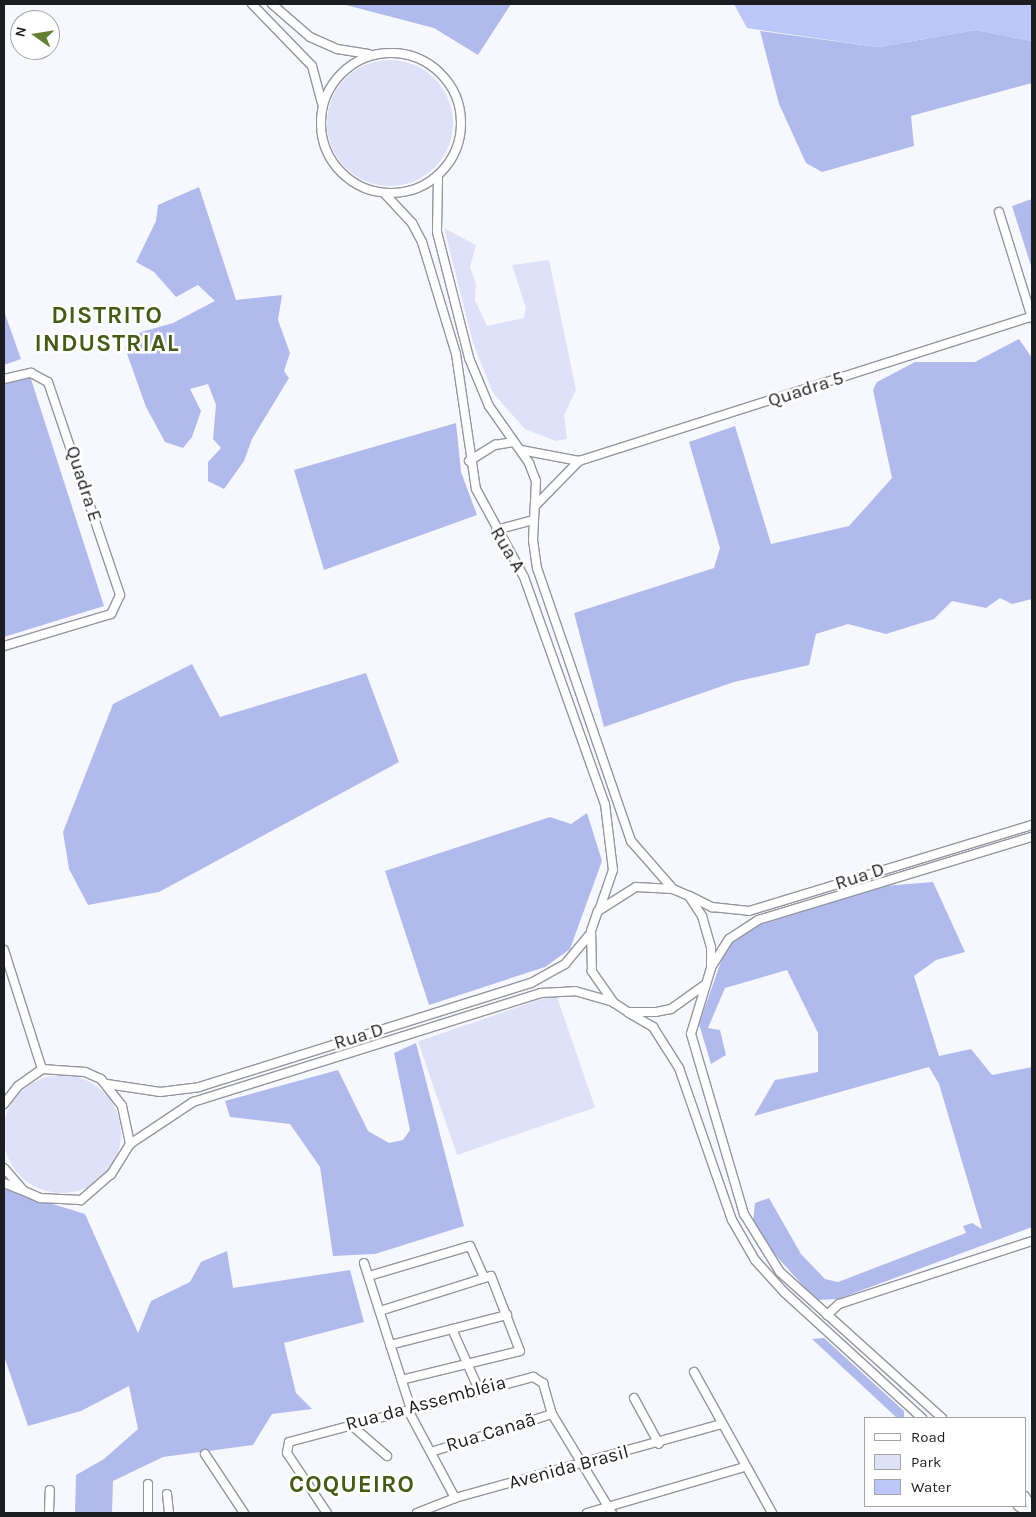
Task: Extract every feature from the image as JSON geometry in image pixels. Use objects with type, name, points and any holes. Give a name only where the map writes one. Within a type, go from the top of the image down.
[{"type":"street","points":[[252,4],[312,66],[322,106],[326,148],[335,164],[366,189],[385,194],[413,192],[438,178],[459,131],[460,114],[453,91],[431,64],[420,59],[374,54],[320,42],[272,4]]},
{"type":"street","points":[[322,106],[343,71],[374,54]]},
{"type":"street","name":"Rua A","points":[[438,178],[437,232],[469,358],[480,391],[520,450],[536,481],[534,520],[538,568],[593,735],[631,841],[673,889]]},
{"type":"street","name":"Rua A","points":[[385,194],[412,223],[439,294],[464,399],[469,460],[482,505],[524,577],[584,740],[605,804],[613,845],[609,891],[598,911]]},
{"type":"street","name":"Quadra 5","points":[[536,505],[579,461],[1032,317],[1000,212]]},
{"type":"street","name":"Quadra E","points":[[4,379],[31,373],[48,382],[116,587],[118,606],[111,614],[4,646]]},
{"type":"street","points":[[469,460],[495,445],[514,442]]},
{"type":"street","name":"Quadra 5","points":[[520,450],[579,461]]},
{"type":"street","points":[[496,530],[534,520]]},
{"type":"street","points":[[584,740],[593,735]]},
{"type":"street","name":"Rua D","points":[[689,896],[712,907],[749,911],[1032,825]]},
{"type":"street","name":"Rua D","points":[[711,968],[729,938],[744,926],[1032,837]]},
{"type":"street","points":[[962,847],[967,856]]},
{"type":"street","points":[[921,1417],[784,1292],[755,1260],[732,1220],[680,1068],[653,1027],[614,1003],[592,971],[591,931],[598,911],[636,887],[673,889],[689,896],[707,929],[711,968],[691,1034],[744,1214],[780,1272],[941,1417]]},
{"type":"street","name":"Rua D","points":[[107,1084],[160,1092],[199,1087],[531,983],[565,964],[591,931]]},
{"type":"street","points":[[4,950],[42,1069]]},
{"type":"street","points":[[628,1012],[671,1008],[706,984]]},
{"type":"street","name":"Rua D","points":[[130,1144],[193,1102],[541,993],[575,991],[614,1003]]},
{"type":"street","points":[[308,1053],[312,1064]]},
{"type":"street","points":[[4,1104],[18,1086],[42,1069],[85,1072],[107,1084],[122,1106],[130,1144],[111,1174],[80,1200],[61,1202],[4,1183]]},
{"type":"street","points":[[4,1168],[24,1191]]},
{"type":"street","points":[[732,1220],[744,1214]]},
{"type":"street","points":[[827,1315],[839,1304],[1032,1241]]},
{"type":"street","points":[[370,1276],[470,1246],[484,1278]]},
{"type":"street","points":[[364,1263],[383,1310],[390,1345],[410,1410],[455,1498]]},
{"type":"street","points":[[383,1310],[491,1276],[520,1351],[467,1366],[402,1380]]},
{"type":"street","points":[[390,1345],[507,1315]]},
{"type":"street","points":[[452,1329],[479,1390]]},
{"type":"street","points":[[694,1372],[770,1513]]},
{"type":"street","name":"Rua da Assembléia","points":[[327,1513],[287,1453],[289,1442],[479,1390],[538,1378],[552,1414]]},
{"type":"street","points":[[634,1398],[659,1444]]},
{"type":"street","points":[[552,1414],[610,1510]]},
{"type":"street","name":"Rua Canaã","points":[[431,1452],[552,1414]]},
{"type":"street","points":[[350,1424],[387,1456]]},
{"type":"street","name":"Avenida Brasil","points":[[417,1513],[455,1498],[584,1465],[722,1424]]},
{"type":"street","points":[[205,1454],[244,1513]]},
{"type":"street","points":[[587,1513],[610,1510],[744,1467]]},
{"type":"street","points":[[148,1484],[148,1513]]},
{"type":"street","points":[[49,1513],[50,1490]]},
{"type":"street","points":[[167,1494],[169,1513]]},
{"type":"green space","points":[[390,60],[414,65],[435,78],[448,99],[453,123],[448,147],[435,168],[414,181],[390,186],[366,181],[345,168],[332,147],[327,123],[332,99],[345,78],[366,65]]},
{"type":"green space","points":[[444,228],[476,245],[470,267],[476,284],[475,300],[487,326],[524,318],[526,308],[512,265],[549,260],[576,390],[564,415],[567,439],[556,441],[525,429],[493,393],[473,343]]},
{"type":"green space","points":[[556,994],[595,1107],[457,1155],[418,1042]]},
{"type":"green space","points":[[62,1075],[84,1080],[95,1085],[111,1101],[116,1112],[121,1134],[116,1156],[111,1167],[95,1183],[84,1188],[62,1193],[40,1188],[29,1183],[13,1167],[8,1156],[3,1134],[8,1112],[13,1101],[29,1085],[40,1080]]},
{"type":"shaded area","points":[[342,4],[511,4],[478,55],[434,28]]},
{"type":"shaded area","points":[[976,30],[1032,41],[1032,83],[911,116],[914,146],[822,172],[806,163],[779,104],[760,31],[878,47]]},
{"type":"shaded area","points":[[199,187],[236,300],[282,295],[278,320],[290,353],[284,371],[289,378],[252,439],[244,461],[224,489],[208,481],[208,462],[221,448],[213,439],[216,405],[208,384],[190,389],[201,411],[192,437],[183,448],[165,442],[146,407],[125,348],[141,332],[173,323],[215,301],[198,285],[176,297],[154,272],[136,262],[156,221],[158,205]]},
{"type":"shaded area","points":[[1032,199],[1032,269],[1012,206]]},
{"type":"shaded area","points":[[4,311],[21,359],[4,365]]},
{"type":"shaded area","points":[[1019,339],[1032,358],[1032,599],[1012,604],[1000,598],[986,608],[952,601],[934,619],[886,634],[848,624],[816,634],[809,665],[734,682],[604,727],[574,613],[714,568],[720,548],[689,442],[735,426],[771,544],[849,526],[892,478],[873,390],[877,382],[915,362],[975,362]]},
{"type":"shaded area","points":[[30,376],[104,606],[4,637],[4,384]]},
{"type":"shaded area","points":[[456,423],[461,472],[477,515],[324,570],[294,470]]},
{"type":"shaded area","points":[[192,664],[220,717],[366,673],[399,762],[159,892],[88,905],[69,869],[63,832],[113,704]]},
{"type":"shaded area","points":[[587,813],[602,861],[570,949],[545,967],[429,1005],[385,871],[550,817],[571,824]]},
{"type":"shaded area","points":[[933,882],[965,952],[936,960],[914,976],[939,1056],[971,1049],[992,1075],[1032,1067],[1032,1227],[838,1299],[816,1300],[761,1239],[753,1221],[755,1203],[769,1198],[801,1254],[825,1279],[838,1282],[966,1233],[963,1226],[972,1223],[982,1229],[939,1084],[929,1067],[754,1116],[775,1080],[818,1072],[818,1033],[787,970],[725,988],[708,1028],[720,1030],[726,1055],[711,1064],[699,1024],[723,956],[731,941],[750,928],[884,886]]},
{"type":"shaded area","points":[[416,1043],[464,1226],[375,1254],[333,1256],[320,1167],[290,1124],[230,1117],[225,1101],[338,1070],[368,1131],[389,1143],[403,1140],[410,1130],[394,1053]]},
{"type":"shaded area","points":[[4,1189],[85,1214],[138,1333],[151,1301],[190,1282],[201,1262],[227,1251],[233,1288],[350,1270],[364,1322],[284,1343],[296,1393],[312,1409],[272,1414],[253,1445],[163,1457],[113,1481],[112,1513],[75,1513],[76,1475],[104,1459],[138,1429],[129,1386],[81,1411],[28,1426],[4,1356]]},
{"type":"shaded area","points":[[824,1338],[904,1411],[904,1417],[896,1417],[812,1339]]},
{"type":"water","points":[[734,4],[1032,4],[1032,41],[976,30],[878,47],[747,28]]},
{"type":"district","name":"DISTRITO INDUSTRIAL","points":[[107,330]]},
{"type":"district","name":"COQUEIRO","points":[[352,1485]]}]
